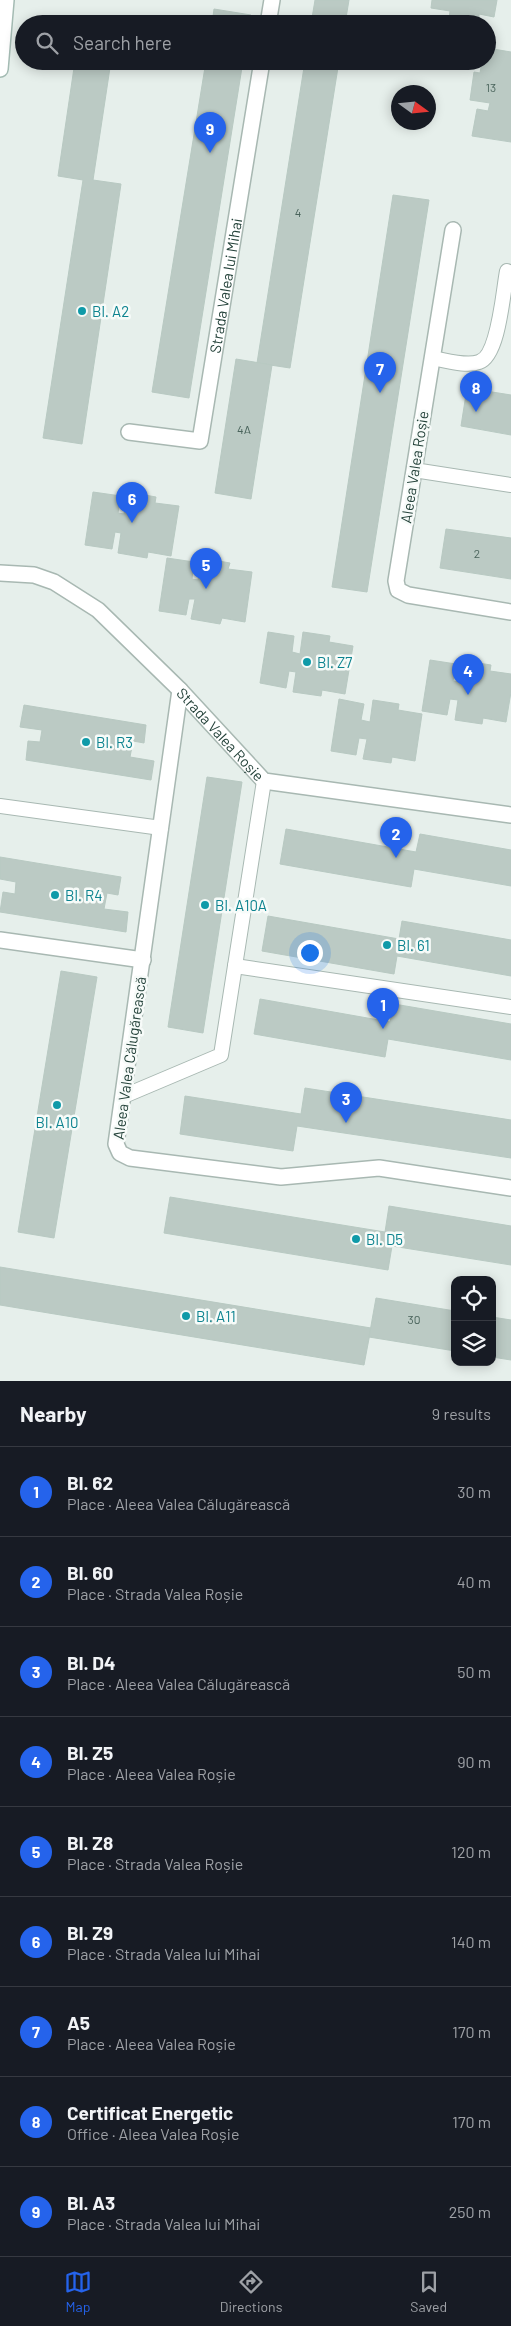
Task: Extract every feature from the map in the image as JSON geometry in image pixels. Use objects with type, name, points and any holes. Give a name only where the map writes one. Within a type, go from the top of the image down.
[{"type":"street","points":[[0,68],[6,0]]},
{"type":"street","points":[[270,15],[272,0]]},
{"type":"street","name":"Strada Valea lui Mihai","points":[[129,432],[200,441],[261,70]]},
{"type":"street","name":"Aleea Valea Roșie","points":[[453,230],[396,581],[398,590],[408,595],[511,612]]},
{"type":"street","name":"Strada Valea Roșie","points":[[0,573],[34,575],[68,589],[98,610],[180,690],[264,781],[511,814]]},
{"type":"street","name":"Aleea Valea Călugărească","points":[[180,690],[116,1144],[120,1153],[130,1158],[282,1177],[379,1168],[511,1188]]},
{"type":"street","points":[[0,940],[143,960]]},
{"type":"lane","points":[[432,358],[470,363],[480,362],[488,354],[496,338],[506,271]]},
{"type":"lane","points":[[414,470],[511,485]]},
{"type":"lane","points":[[124,1096],[221,1055],[264,781]]},
{"type":"lane","points":[[0,806],[161,828]]},
{"type":"lane","points":[[235,966],[511,1007]]},
{"type":"building","points":[[315,0],[349,0],[346,15],[312,15]]},
{"type":"building","points":[[432,0],[497,0],[494,15],[450,15],[450,11],[431,8]]},
{"type":"building","points":[[214,9],[251,15],[213,15]]},
{"type":"building","points":[[496,50],[511,52],[511,142],[472,136],[477,109],[488,111],[490,103],[470,100],[474,72],[480,73],[480,70],[496,70]]},
{"type":"building","name":"Bl. A2","points":[[74,70],[110,70],[93,180],[121,184],[82,444],[43,438],[83,180],[58,176]]},
{"type":"building","points":[[205,70],[242,70],[189,398],[152,392]]},
{"type":"building","points":[[304,70],[338,70],[290,368],[257,363]]},
{"type":"building","points":[[393,195],[429,200],[367,592],[332,587]]},
{"type":"building","points":[[236,359],[272,365],[251,499],[215,493]]},
{"type":"building","points":[[467,388],[511,395],[511,435],[461,426]]},
{"type":"building","points":[[93,492],[121,496],[118,513],[124,514],[128,492],[156,497],[155,503],[179,506],[171,556],[148,552],[147,558],[118,553],[121,533],[115,532],[112,549],[85,545]]},
{"type":"building","points":[[446,529],[511,538],[511,579],[440,568]]},
{"type":"building","points":[[167,558],[194,562],[192,579],[198,580],[202,558],[230,563],[228,569],[252,572],[245,622],[222,618],[220,624],[191,619],[195,599],[189,599],[186,615],[159,611]]},
{"type":"building","name":"Bl. Z7","points":[[268,632],[294,636],[292,652],[300,654],[303,632],[330,636],[329,642],[353,646],[345,694],[322,690],[321,696],[293,692],[296,672],[289,671],[286,688],[260,683]]},
{"type":"building","points":[[430,660],[456,664],[453,681],[461,682],[465,661],[491,665],[490,671],[511,674],[511,692],[506,722],[483,718],[482,724],[455,720],[458,700],[450,699],[447,715],[422,711]]},
{"type":"building","points":[[339,699],[364,704],[361,720],[370,722],[373,700],[399,704],[398,710],[422,714],[415,761],[392,757],[391,763],[363,759],[367,739],[359,738],[356,755],[331,751]]},
{"type":"building","name":"Bl. R3","points":[[24,705],[146,725],[144,743],[133,741],[130,757],[154,761],[151,780],[26,760],[28,741],[40,742],[42,730],[20,727]]},
{"type":"building","name":"Bl. A10A","points":[[207,777],[242,782],[203,1033],[168,1027]]},
{"type":"building","points":[[286,829],[416,852],[420,834],[511,850],[511,886],[414,869],[411,887],[280,864]]},
{"type":"building","name":"Bl. R4","points":[[0,857],[121,877],[118,895],[107,893],[104,909],[128,912],[126,932],[0,912],[3,892],[15,894],[16,882],[0,879]]},
{"type":"building","name":"Bl. 61","points":[[268,916],[399,939],[402,921],[511,940],[511,976],[397,956],[394,974],[262,951]]},
{"type":"building","name":"Bl. A10","points":[[61,971],[97,977],[54,1238],[18,1232]]},
{"type":"building","points":[[260,999],[390,1022],[394,1004],[511,1024],[511,1060],[388,1039],[385,1057],[254,1034]]},
{"type":"building","points":[[305,1088],[511,1120],[511,1158],[297,1126],[293,1151],[180,1134],[185,1096],[301,1114]]},
{"type":"building","name":"Bl. D5","points":[[170,1197],[385,1232],[389,1206],[511,1226],[511,1265],[392,1246],[388,1270],[164,1233]]},
{"type":"building","name":"Bl. A11","points":[[0,1267],[371,1328],[364,1365],[0,1305]]},
{"type":"building","points":[[376,1298],[451,1310],[451,1350],[369,1337]]},
{"type":"building","points":[[496,1318],[511,1320],[511,1360],[496,1358]]},
{"type":"place","name":"Bl. A3","points":[[210,153]]},
{"type":"place","name":"Bl. A2","points":[[82,311]]},
{"type":"place","name":"A5","points":[[380,393]]},
{"type":"place","name":"Certificat Energetic","points":[[476,412]]},
{"type":"place","name":"Bl. Z9","points":[[132,523]]},
{"type":"place","name":"Bl. Z8","points":[[206,589]]},
{"type":"place","name":"Bl. Z7","points":[[307,662]]},
{"type":"place","name":"Bl. Z5","points":[[468,695]]},
{"type":"place","name":"Bl. R3","points":[[86,742]]},
{"type":"place","name":"Bl. 60","points":[[396,858]]},
{"type":"place","name":"Bl. R4","points":[[55,895]]},
{"type":"place","name":"Bl. A10A","points":[[205,905]]},
{"type":"place","name":"Bl. 61","points":[[387,945]]},
{"type":"place","name":"Bl. 62","points":[[383,1029]]},
{"type":"place","name":"Bl. A10","points":[[57,1105]]},
{"type":"place","name":"Bl. D4","points":[[346,1123]]},
{"type":"place","name":"Bl. D5","points":[[356,1239]]},
{"type":"place","name":"Bl. A11","points":[[186,1316]]}]
